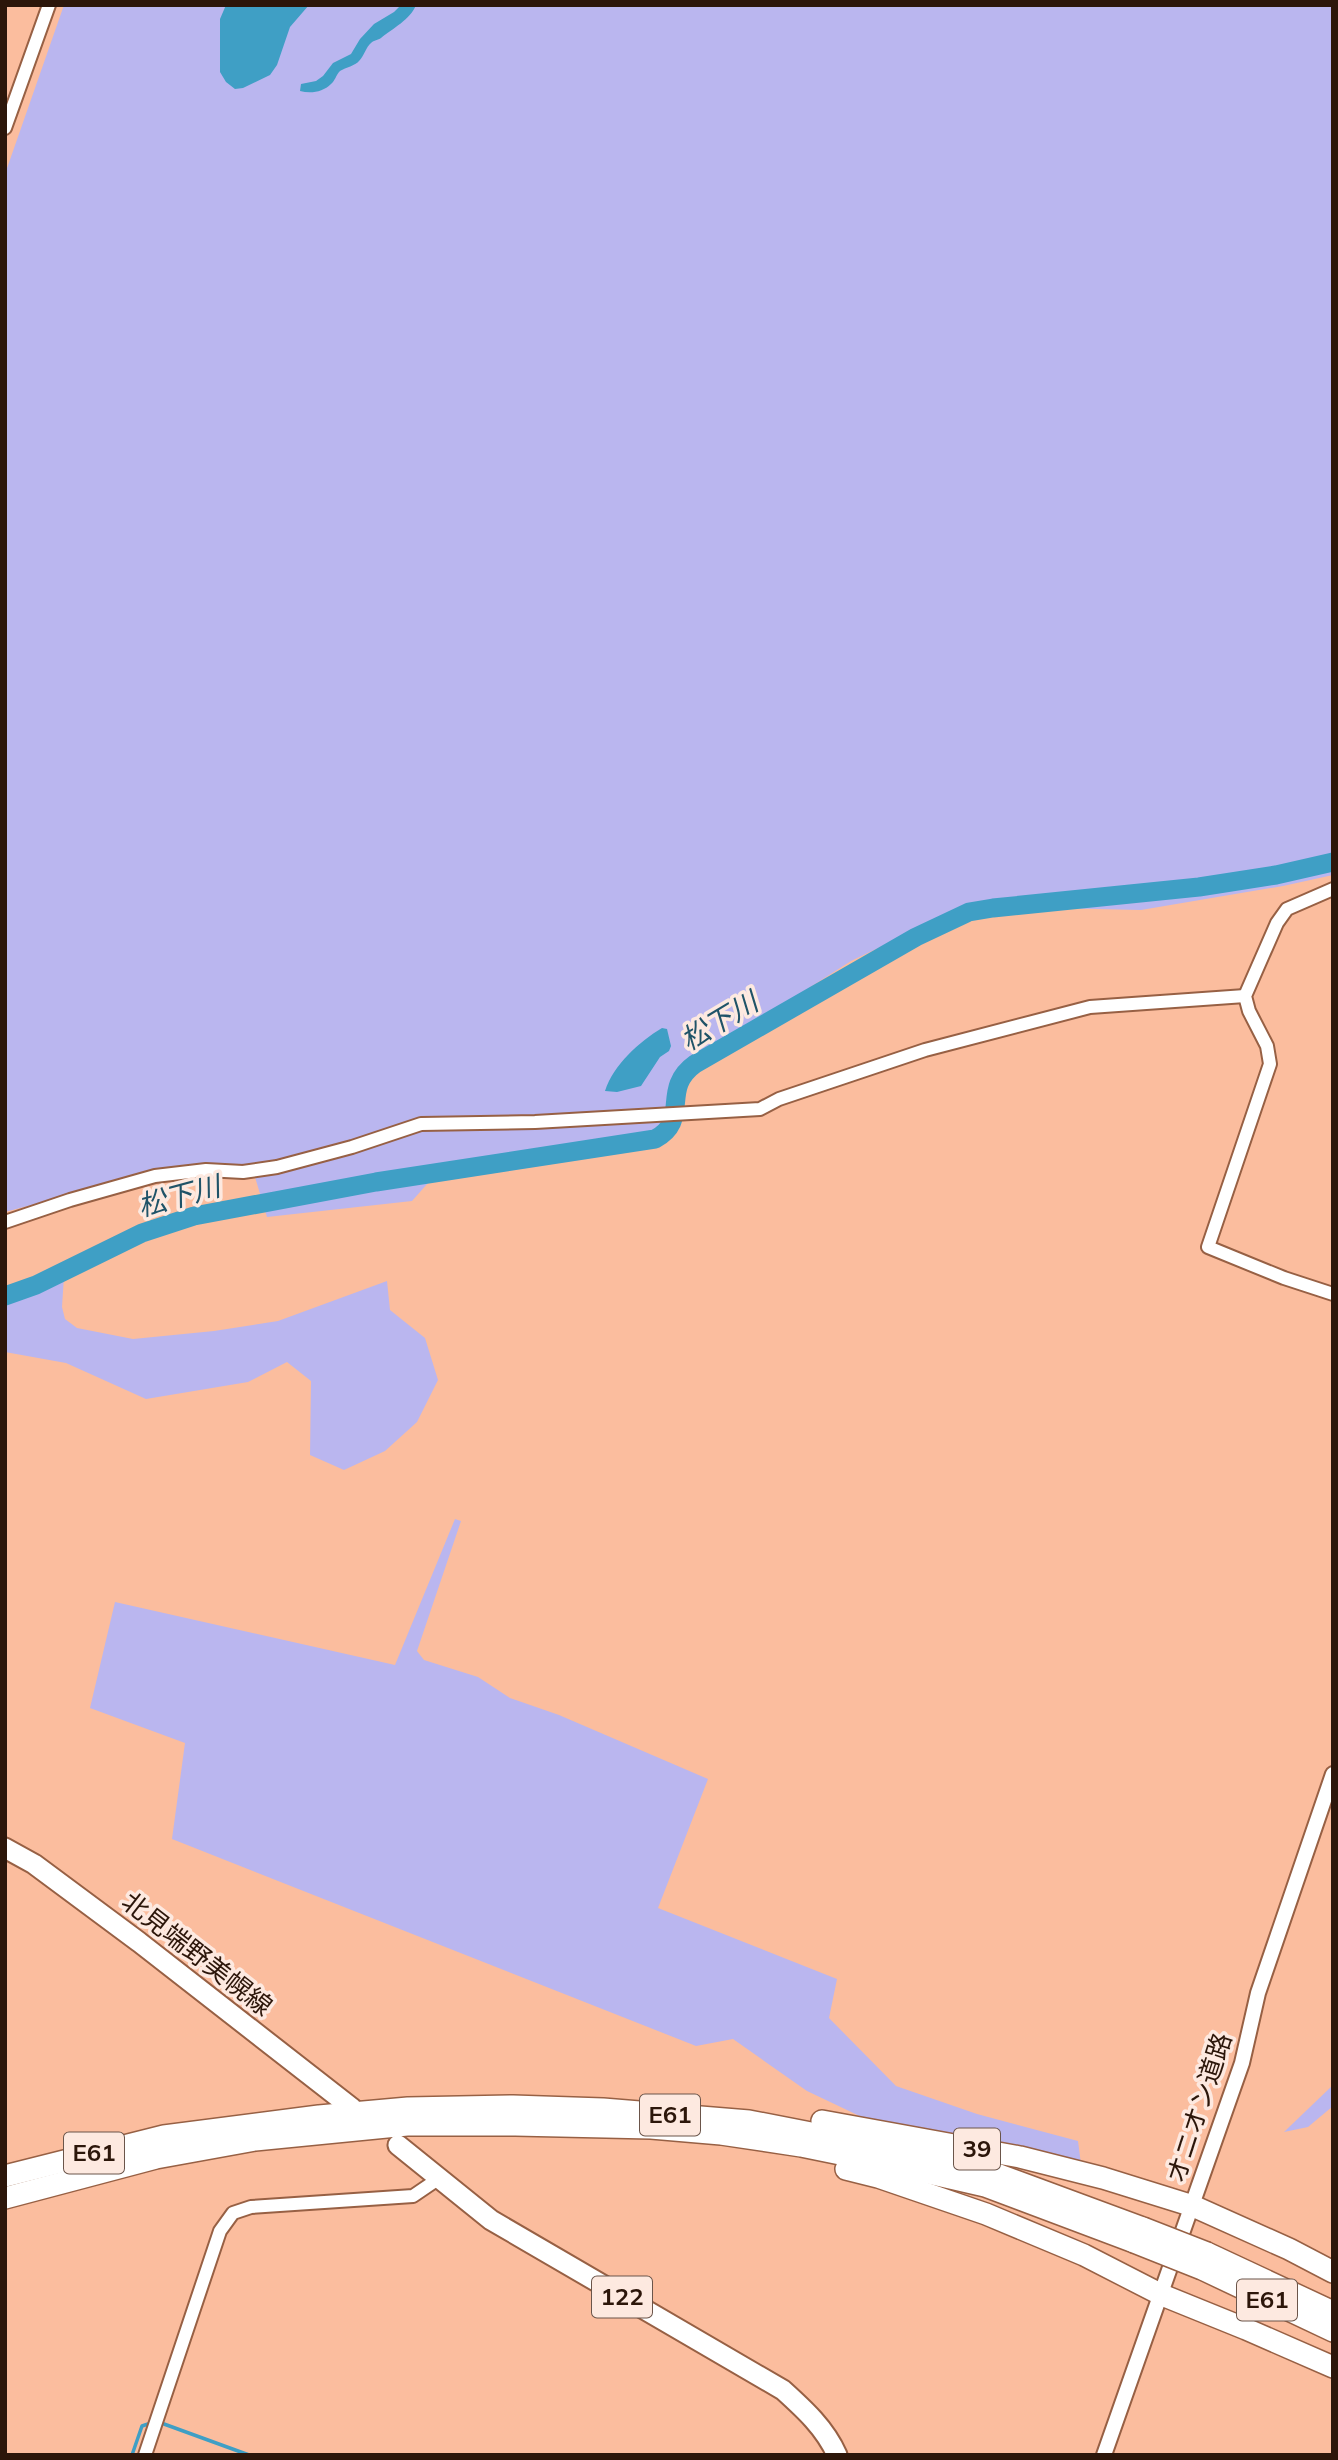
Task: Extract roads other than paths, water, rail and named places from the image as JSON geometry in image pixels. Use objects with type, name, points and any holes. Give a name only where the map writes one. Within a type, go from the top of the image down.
[{"type":"highway","name":"E61","points":[[5,2176],[164,2136],[319,2116],[421,2107],[603,2109],[749,2121],[898,2150],[994,2173],[1139,2235],[1333,2312]]},
{"type":"highway","name":"39","points":[[603,2109],[750,2112],[879,2130],[1020,2157],[1103,2178],[1193,2206],[1333,2272]]},
{"type":"highway","name":"E61","points":[[5,2198],[176,2153],[255,2140],[394,2126],[651,2128],[721,2134],[814,2149],[985,2186],[1139,2235]]},
{"type":"highway","name":"39","points":[[721,2134],[878,2177],[986,2214],[1084,2255],[1162,2295],[1333,2367]]},
{"type":"highway","name":"E61","points":[[1204,2261],[1333,2331]]},
{"type":"main road","name":"北見端野美幌線","points":[[5,1848],[34,1864],[118,1926],[352,2108]]},
{"type":"main road","name":"122","points":[[398,2145],[491,2220],[783,2390],[811,2415],[837,2455]]},
{"type":"street","points":[[5,128],[49,5]]},
{"type":"street","points":[[1333,889],[1287,909],[1277,923],[1245,996],[1249,1011],[1267,1046],[1270,1064],[1208,1247],[1284,1278],[1333,1294]]},
{"type":"street","points":[[5,1222],[155,1175],[206,1171],[243,1172],[277,1167],[352,1147],[421,1124],[535,1122],[760,1108],[925,1051],[1090,1007],[1245,996]]},
{"type":"street","name":"オニオン道路","points":[[1104,2455],[1242,2063],[1258,1993],[1333,1774]]},
{"type":"street","points":[[145,2455],[220,2231],[233,2213],[251,2207],[414,2196],[438,2179]]},
{"type":"water","points":[[226,5],[309,5],[290,27],[277,65],[270,75],[243,88],[235,89],[226,82],[220,72],[220,19]]},
{"type":"water","points":[[401,5],[416,5],[401,23],[371,43],[357,63],[340,71],[332,83],[321,91],[300,91],[301,84],[316,81],[333,63],[351,54],[374,24]]},
{"type":"water","points":[[662,1028],[667,1029],[671,1046],[669,1051],[660,1057],[641,1086],[617,1092],[605,1091],[614,1072],[628,1055]]},
{"type":"waterway","name":"松下川","points":[[5,1296],[36,1285],[142,1233],[194,1216],[376,1182],[655,1139],[672,1123],[679,1084],[695,1064],[916,937],[969,912],[1199,887],[1276,875],[1333,862]]},
{"type":"waterway","points":[[132,2455],[142,2426],[148,2424]]},
{"type":"waterway","points":[[164,2424],[249,2455]]}]
